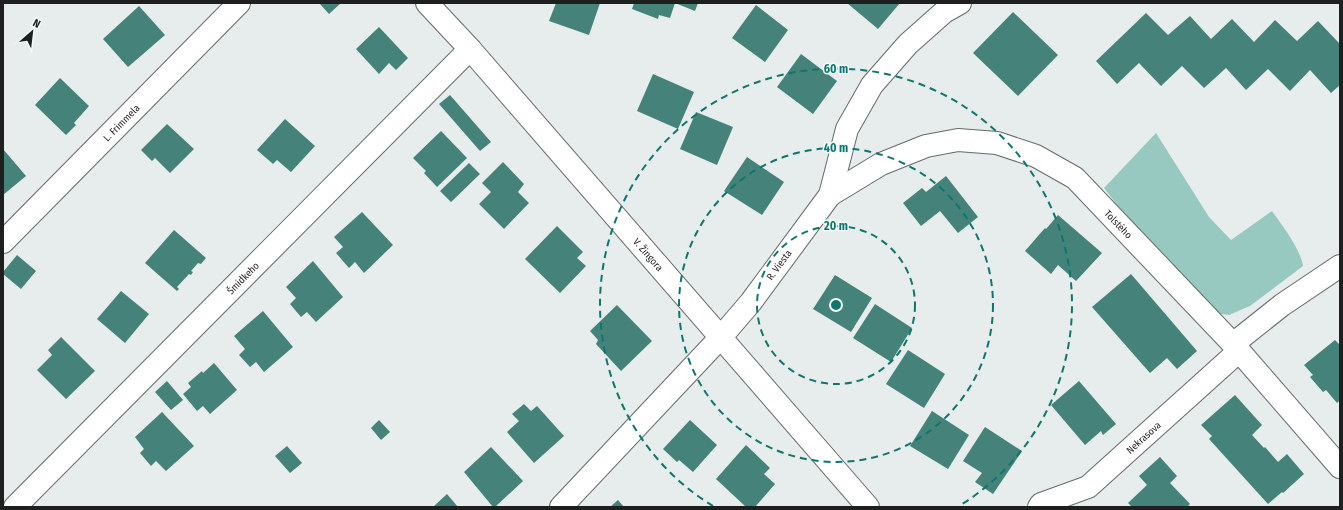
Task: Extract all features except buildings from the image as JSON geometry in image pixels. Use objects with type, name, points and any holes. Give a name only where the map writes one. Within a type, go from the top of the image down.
[{"type":"street","name":"L. Frimmela","points":[[3,242],[239,3]]},
{"type":"street","name":"V. Žingora","points":[[427,3],[470,49],[721,336],[868,507]]},
{"type":"street","name":"R. Viesta","points":[[562,507],[751,302],[830,195],[847,129],[872,85],[908,44],[944,12],[960,3]]},
{"type":"street","name":"Šmidkeho","points":[[15,507],[470,49]]},
{"type":"street","name":"Tolstého","points":[[830,195],[881,164],[926,146],[958,140],[997,143],[1036,156],[1075,178],[1236,348],[1340,467]]},
{"type":"street","name":"Nekrasova","points":[[1038,507],[1041,504],[1088,487],[1282,304],[1340,266]]},
{"type":"green space","points":[[1156,133],[1209,217],[1231,240],[1272,211],[1295,245],[1302,260],[1303,266],[1250,306],[1229,315],[1213,313],[1134,227],[1104,188]]}]
